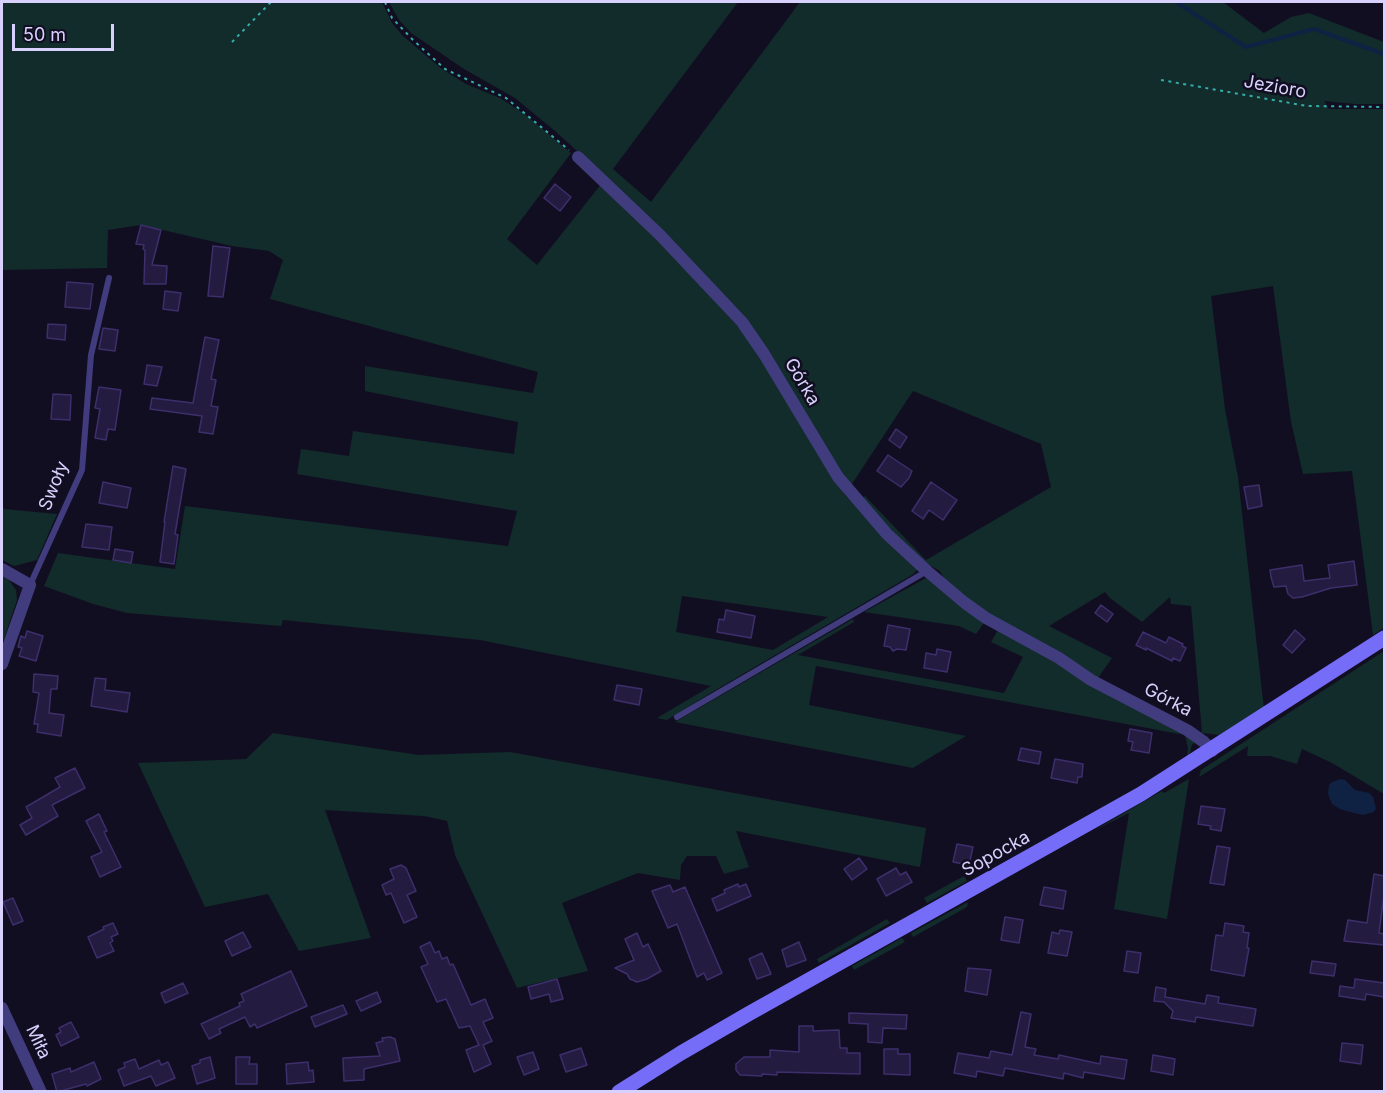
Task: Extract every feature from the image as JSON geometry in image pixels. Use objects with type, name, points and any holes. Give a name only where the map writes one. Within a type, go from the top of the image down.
[{"type":"street","name":"Górka","points":[[578,158],[660,235],[742,322],[764,354],[838,477],[887,534],[927,571],[986,618],[1059,658],[1091,680],[1187,730],[1212,751]]},
{"type":"street","points":[[2,569],[30,585]]},
{"type":"street","name":"Swoły","points":[[2,664],[30,585]]},
{"type":"street","name":"Sopocka","points":[[619,1092],[681,1053],[1070,836],[1212,751],[1384,638]]},
{"type":"street","name":"Miła","points":[[2,1008],[41,1092]]},
{"type":"lane","name":"Swoły","points":[[30,585],[82,470],[91,355],[109,278]]},
{"type":"lane","points":[[678,717],[927,571]]},
{"type":"path","points":[[231,42],[271,2]]},
{"type":"path","points":[[385,2],[392,18],[445,69],[506,98],[578,158]]},
{"type":"path","name":"Jezioro","points":[[1161,80],[1307,106],[1384,107]]},
{"type":"green space","points":[[2,2],[382,2],[392,23],[403,36],[442,69],[466,84],[500,98],[526,115],[571,153],[507,239],[537,265],[602,183],[635,214],[778,370],[632,201],[515,98],[464,69],[411,33],[399,20],[389,2],[738,2],[613,169],[651,202],[800,2],[1223,2],[1264,33],[1291,17],[1309,13],[1384,42],[1384,104],[1324,101],[1329,109],[1384,109],[1384,628],[1373,635],[1352,471],[1303,474],[1291,422],[1273,286],[1211,296],[1225,409],[1238,477],[1264,709],[1219,735],[1202,733],[1191,606],[1171,604],[1170,597],[1142,622],[1105,592],[1049,626],[1112,658],[1098,678],[981,610],[946,582],[940,571],[924,562],[860,500],[865,496],[926,560],[1051,487],[1041,444],[913,391],[850,487],[840,486],[845,495],[918,569],[912,575],[667,720],[657,718],[711,686],[480,640],[283,620],[281,626],[127,613],[93,604],[44,586],[58,553],[175,569],[185,506],[508,546],[517,511],[297,474],[301,449],[349,456],[353,431],[514,454],[518,422],[365,391],[365,366],[533,393],[538,372],[270,299],[283,260],[269,251],[232,246],[141,225],[108,230],[107,268],[2,270]],"holes":[[[682,596],[828,617],[773,650],[676,632]]]},
{"type":"green space","points":[[2,504],[4,509],[57,514],[37,560],[14,566],[2,560]]},
{"type":"green space","points":[[2,575],[16,590],[17,600],[2,645]]},
{"type":"green space","points":[[926,578],[986,620],[976,634],[959,626],[864,612]]},
{"type":"green space","points":[[853,619],[854,622],[798,655],[1004,693],[1023,657],[991,642],[999,628],[1088,682],[1186,733],[1193,739],[1194,744],[1187,757],[1185,735],[816,666],[809,705],[966,736],[913,768],[675,722]]},
{"type":"green space","points":[[1384,651],[1384,794],[1332,763],[1302,749],[1297,764],[1270,756],[1247,756],[1248,746],[1199,777],[1201,770]]},
{"type":"green space","points":[[273,733],[419,755],[510,752],[926,828],[920,867],[736,831],[749,867],[724,874],[716,856],[687,856],[681,865],[680,880],[638,873],[562,903],[588,971],[517,988],[455,855],[447,821],[424,816],[325,810],[371,938],[299,951],[268,894],[205,907],[138,763],[246,759]]},
{"type":"green space","points":[[1189,779],[1167,919],[1114,909],[1129,813],[1093,831],[1162,791],[1164,793]]},
{"type":"green space","points":[[964,876],[967,881],[927,903],[924,898]]},
{"type":"green space","points":[[968,903],[967,907],[913,937],[911,933]]},
{"type":"green space","points":[[887,919],[890,923],[819,963],[817,959]]},
{"type":"green space","points":[[902,938],[905,942],[854,970],[852,966]]},
{"type":"water","points":[[1341,779],[1355,790],[1369,793],[1373,797],[1376,808],[1374,812],[1363,815],[1340,809],[1332,804],[1328,794],[1329,785]]},
{"type":"building","points":[[555,184],[571,197],[560,211],[544,198]]},
{"type":"building","points":[[141,225],[161,230],[152,265],[167,266],[166,284],[144,284],[144,245],[136,244]]},
{"type":"building","points":[[213,246],[230,248],[223,297],[208,296]]},
{"type":"building","points":[[67,282],[93,284],[90,309],[65,307]]},
{"type":"building","points":[[165,291],[181,293],[178,311],[163,309]]},
{"type":"building","points":[[48,324],[66,325],[65,340],[47,338]]},
{"type":"building","points":[[103,328],[118,330],[115,351],[99,349]]},
{"type":"building","points":[[205,337],[219,340],[211,379],[216,380],[211,406],[218,407],[213,434],[199,432],[202,416],[150,409],[152,398],[193,403]]},
{"type":"building","points":[[147,365],[162,367],[157,386],[144,384]]},
{"type":"building","points":[[99,387],[121,390],[115,430],[108,429],[106,440],[95,438],[100,409],[95,408]]},
{"type":"building","points":[[53,394],[71,395],[70,420],[51,419]]},
{"type":"building","points":[[896,429],[907,437],[900,448],[889,440]]},
{"type":"building","points":[[888,455],[912,471],[901,487],[877,471]]},
{"type":"building","points":[[173,466],[186,469],[175,534],[178,535],[174,564],[160,562]]},
{"type":"building","points":[[103,482],[131,488],[127,508],[99,503]]},
{"type":"building","points":[[931,482],[957,500],[943,520],[929,510],[923,519],[912,511]]},
{"type":"building","points":[[1259,485],[1262,506],[1248,509],[1244,487]]},
{"type":"building","points":[[86,524],[112,527],[109,550],[82,547]]},
{"type":"building","points":[[115,549],[133,552],[131,563],[113,560]]},
{"type":"building","points":[[1354,561],[1357,585],[1331,588],[1302,597],[1293,598],[1288,594],[1286,586],[1274,587],[1271,577],[1270,570],[1302,565],[1304,581],[1330,578],[1328,565]]},
{"type":"building","points":[[1101,605],[1113,614],[1107,622],[1095,613]]},
{"type":"building","points":[[726,610],[755,616],[751,638],[717,632],[719,619],[724,620]]},
{"type":"building","points":[[888,625],[910,629],[906,650],[893,651],[890,647],[884,646]]},
{"type":"building","points":[[1295,630],[1305,639],[1292,653],[1283,645]]},
{"type":"building","points":[[27,631],[43,636],[36,661],[19,656],[22,648],[18,647],[21,636],[25,638]]},
{"type":"building","points":[[1143,632],[1166,643],[1169,637],[1183,644],[1182,646],[1186,648],[1180,661],[1173,658],[1172,661],[1136,645]]},
{"type":"building","points":[[937,649],[951,652],[947,672],[924,668],[926,653],[936,655]]},
{"type":"building","points":[[34,674],[58,676],[57,689],[51,689],[49,713],[64,715],[61,736],[37,732],[38,724],[34,724],[39,693],[33,692]]},
{"type":"building","points":[[95,678],[106,679],[105,690],[130,693],[127,712],[91,706]]},
{"type":"building","points":[[617,685],[642,689],[639,705],[614,700]]},
{"type":"building","points":[[1130,729],[1152,733],[1149,753],[1131,750],[1133,742],[1128,741]]},
{"type":"building","points":[[1021,748],[1041,752],[1039,764],[1018,760]]},
{"type":"building","points":[[1055,759],[1083,764],[1082,777],[1078,777],[1077,783],[1051,778]]},
{"type":"building","points":[[75,768],[85,788],[52,805],[58,816],[26,835],[20,825],[32,818],[26,807],[60,787],[55,778]]},
{"type":"building","points":[[1201,806],[1225,809],[1221,831],[1210,829],[1211,826],[1198,824]]},
{"type":"building","points":[[99,814],[107,831],[104,832],[121,867],[100,877],[91,857],[102,852],[86,821]]},
{"type":"building","points":[[957,844],[973,847],[969,865],[953,862]]},
{"type":"building","points":[[1217,846],[1230,848],[1224,885],[1210,883]]},
{"type":"building","points":[[859,858],[867,869],[852,880],[844,869]]},
{"type":"building","points":[[401,865],[406,868],[416,891],[407,895],[417,917],[404,923],[391,893],[386,895],[382,885],[394,879],[390,869]]},
{"type":"building","points":[[896,868],[900,875],[906,872],[912,882],[886,896],[877,879]]},
{"type":"building","points":[[1374,874],[1384,876],[1379,933],[1384,934],[1384,945],[1344,941],[1348,920],[1367,923]]},
{"type":"building","points":[[738,884],[739,887],[746,884],[751,896],[717,911],[712,899]]},
{"type":"building","points":[[670,885],[673,892],[685,887],[722,973],[707,980],[704,973],[697,977],[677,924],[668,928],[652,891]]},
{"type":"building","points":[[1044,887],[1066,891],[1063,909],[1040,905]]},
{"type":"building","points":[[13,898],[23,921],[13,925],[3,902]]},
{"type":"building","points":[[1005,917],[1023,920],[1019,943],[1001,940]]},
{"type":"building","points":[[113,923],[118,934],[111,937],[113,941],[110,943],[114,951],[97,958],[88,937]]},
{"type":"building","points":[[1225,923],[1244,926],[1243,932],[1249,933],[1244,976],[1211,970],[1216,935],[1223,936]]},
{"type":"building","points":[[1060,930],[1072,932],[1067,956],[1048,953],[1052,932],[1059,934]]},
{"type":"building","points":[[243,932],[251,947],[232,956],[225,941]]},
{"type":"building","points":[[637,933],[643,947],[648,944],[661,971],[637,982],[615,968],[634,960],[625,939]]},
{"type":"building","points":[[430,942],[435,953],[439,951],[442,959],[447,957],[450,965],[453,964],[471,1005],[485,999],[493,1018],[483,1022],[492,1041],[483,1045],[491,1064],[474,1072],[466,1050],[479,1045],[470,1026],[459,1028],[446,999],[437,1002],[421,967],[428,964],[420,947]]},
{"type":"building","points":[[799,942],[806,960],[787,967],[782,950]]},
{"type":"building","points":[[1127,951],[1141,953],[1138,973],[1124,971]]},
{"type":"building","points":[[762,953],[771,974],[757,979],[749,959]]},
{"type":"building","points":[[1312,961],[1336,964],[1334,976],[1310,973]]},
{"type":"building","points":[[968,968],[991,970],[987,995],[965,991]]},
{"type":"building","points":[[291,971],[307,1006],[257,1028],[255,1024],[250,1027],[245,1017],[219,1029],[221,1033],[209,1039],[201,1024],[240,1006],[239,1003],[244,1001],[241,994]]},
{"type":"building","points":[[557,979],[563,999],[551,1002],[549,994],[531,999],[528,987]]},
{"type":"building","points":[[1355,979],[1384,983],[1384,997],[1366,994],[1365,1000],[1339,996],[1340,986],[1354,988]]},
{"type":"building","points":[[183,983],[188,993],[165,1003],[161,993]]},
{"type":"building","points":[[1156,987],[1166,989],[1165,997],[1205,1004],[1207,995],[1219,997],[1218,1003],[1256,1009],[1253,1026],[1196,1017],[1195,1022],[1171,1018],[1173,1011],[1164,1002],[1154,1001]]},
{"type":"building","points":[[377,992],[381,1002],[361,1011],[356,1001]]},
{"type":"building","points":[[343,1005],[347,1014],[315,1027],[311,1017]]},
{"type":"building","points":[[1021,1012],[1031,1014],[1025,1047],[1036,1049],[1034,1055],[1058,1059],[1059,1055],[1100,1064],[1101,1056],[1127,1060],[1124,1079],[1084,1072],[1083,1078],[1064,1073],[1063,1079],[1005,1068],[1003,1076],[977,1071],[976,1077],[954,1073],[958,1053],[989,1058],[991,1051],[1012,1055]]},
{"type":"building","points":[[849,1013],[907,1015],[906,1029],[883,1028],[882,1043],[868,1042],[868,1024],[849,1023]]},
{"type":"building","points":[[71,1022],[79,1037],[61,1046],[56,1035],[61,1032],[59,1028]]},
{"type":"building","points":[[799,1026],[813,1026],[813,1031],[839,1030],[840,1048],[847,1048],[847,1053],[860,1053],[860,1074],[777,1072],[777,1075],[762,1074],[762,1076],[740,1075],[736,1070],[736,1064],[744,1057],[770,1057],[770,1050],[799,1052]]},
{"type":"building","points":[[382,1038],[395,1039],[400,1061],[364,1069],[364,1080],[344,1081],[343,1058],[380,1056],[376,1043],[383,1041]]},
{"type":"building","points":[[1342,1043],[1363,1045],[1361,1064],[1340,1061]]},
{"type":"building","points":[[581,1048],[587,1065],[566,1072],[560,1055]]},
{"type":"building","points":[[884,1049],[898,1049],[898,1054],[910,1054],[910,1075],[884,1074]]},
{"type":"building","points":[[533,1052],[539,1069],[524,1075],[517,1057]]},
{"type":"building","points":[[1153,1055],[1175,1059],[1173,1075],[1151,1071]]},
{"type":"building","points":[[210,1057],[215,1078],[197,1084],[192,1066]]},
{"type":"building","points":[[236,1057],[250,1057],[249,1064],[257,1064],[257,1084],[236,1084]]},
{"type":"building","points":[[135,1059],[139,1069],[159,1060],[161,1065],[168,1062],[175,1078],[156,1086],[151,1076],[124,1086],[118,1070],[125,1067],[124,1063]]},
{"type":"building","points":[[94,1062],[101,1079],[87,1086],[86,1084],[57,1092],[52,1074],[70,1068],[71,1072]]},
{"type":"building","points":[[308,1062],[309,1071],[313,1070],[314,1082],[287,1084],[286,1064]]},
{"type":"waterway","points":[[1176,2],[1246,47],[1314,29],[1384,54]]}]
